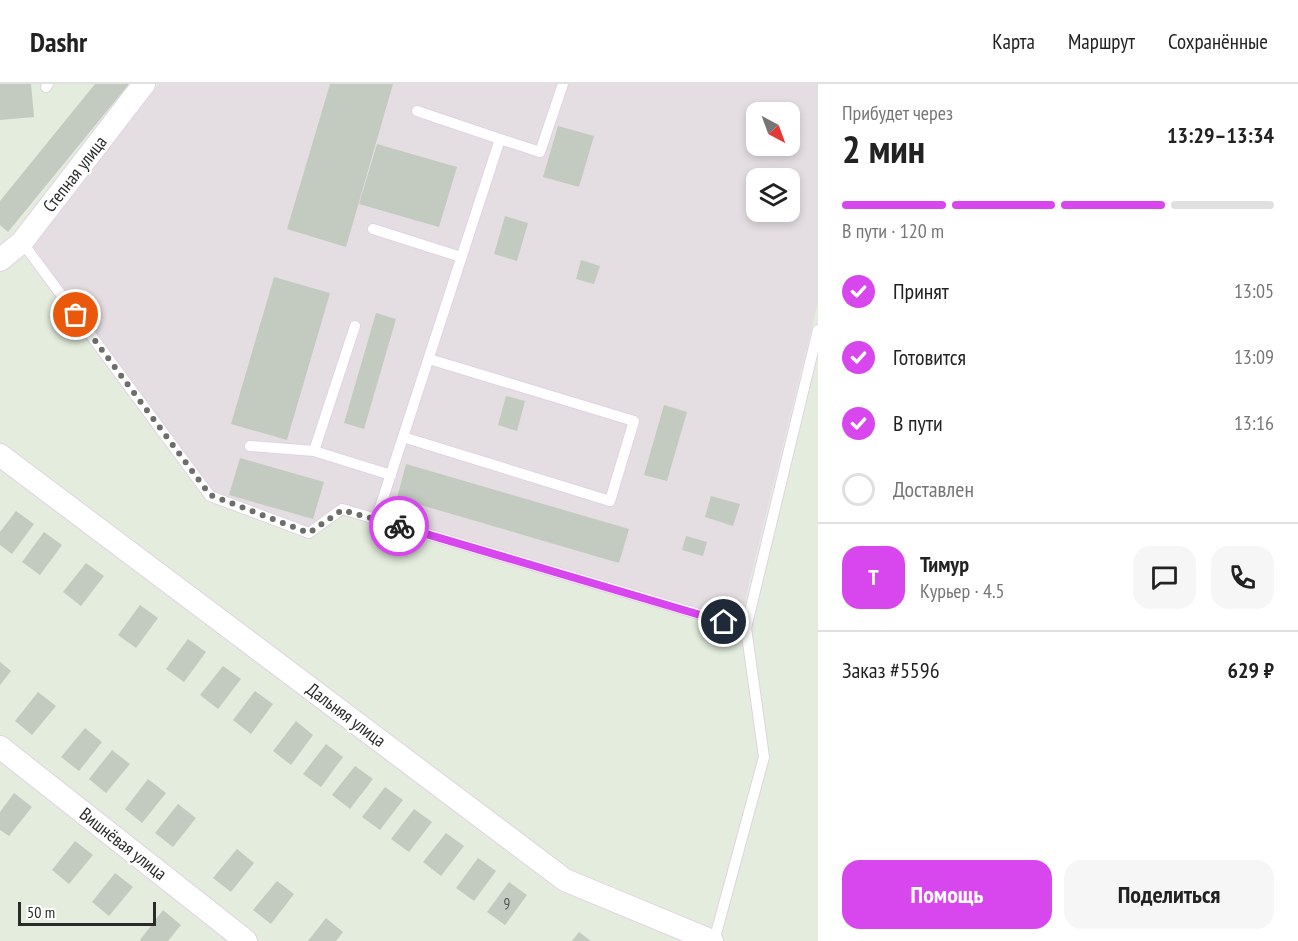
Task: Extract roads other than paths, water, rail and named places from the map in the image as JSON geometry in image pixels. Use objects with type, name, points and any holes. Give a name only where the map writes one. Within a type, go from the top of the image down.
[{"type":"street","name":"Степная улица","points":[[0,260],[22,242],[144,84]]},
{"type":"street","name":"Дальняя улица","points":[[0,454],[565,880],[713,941]]},
{"type":"street","name":"Вишнёвая улица","points":[[0,747],[246,941]]},
{"type":"lane","points":[[417,111],[540,152],[563,84]]},
{"type":"lane","points":[[376,520],[500,139]]},
{"type":"lane","points":[[373,229],[461,257]]},
{"type":"lane","points":[[22,242],[210,495],[309,533],[342,510],[746,628]]},
{"type":"lane","points":[[314,451],[355,326]]},
{"type":"lane","points":[[713,941],[764,757],[746,628],[818,330]]},
{"type":"lane","points":[[403,437],[610,501],[634,421],[429,359]]},
{"type":"lane","points":[[250,446],[314,451],[391,475]]}]
